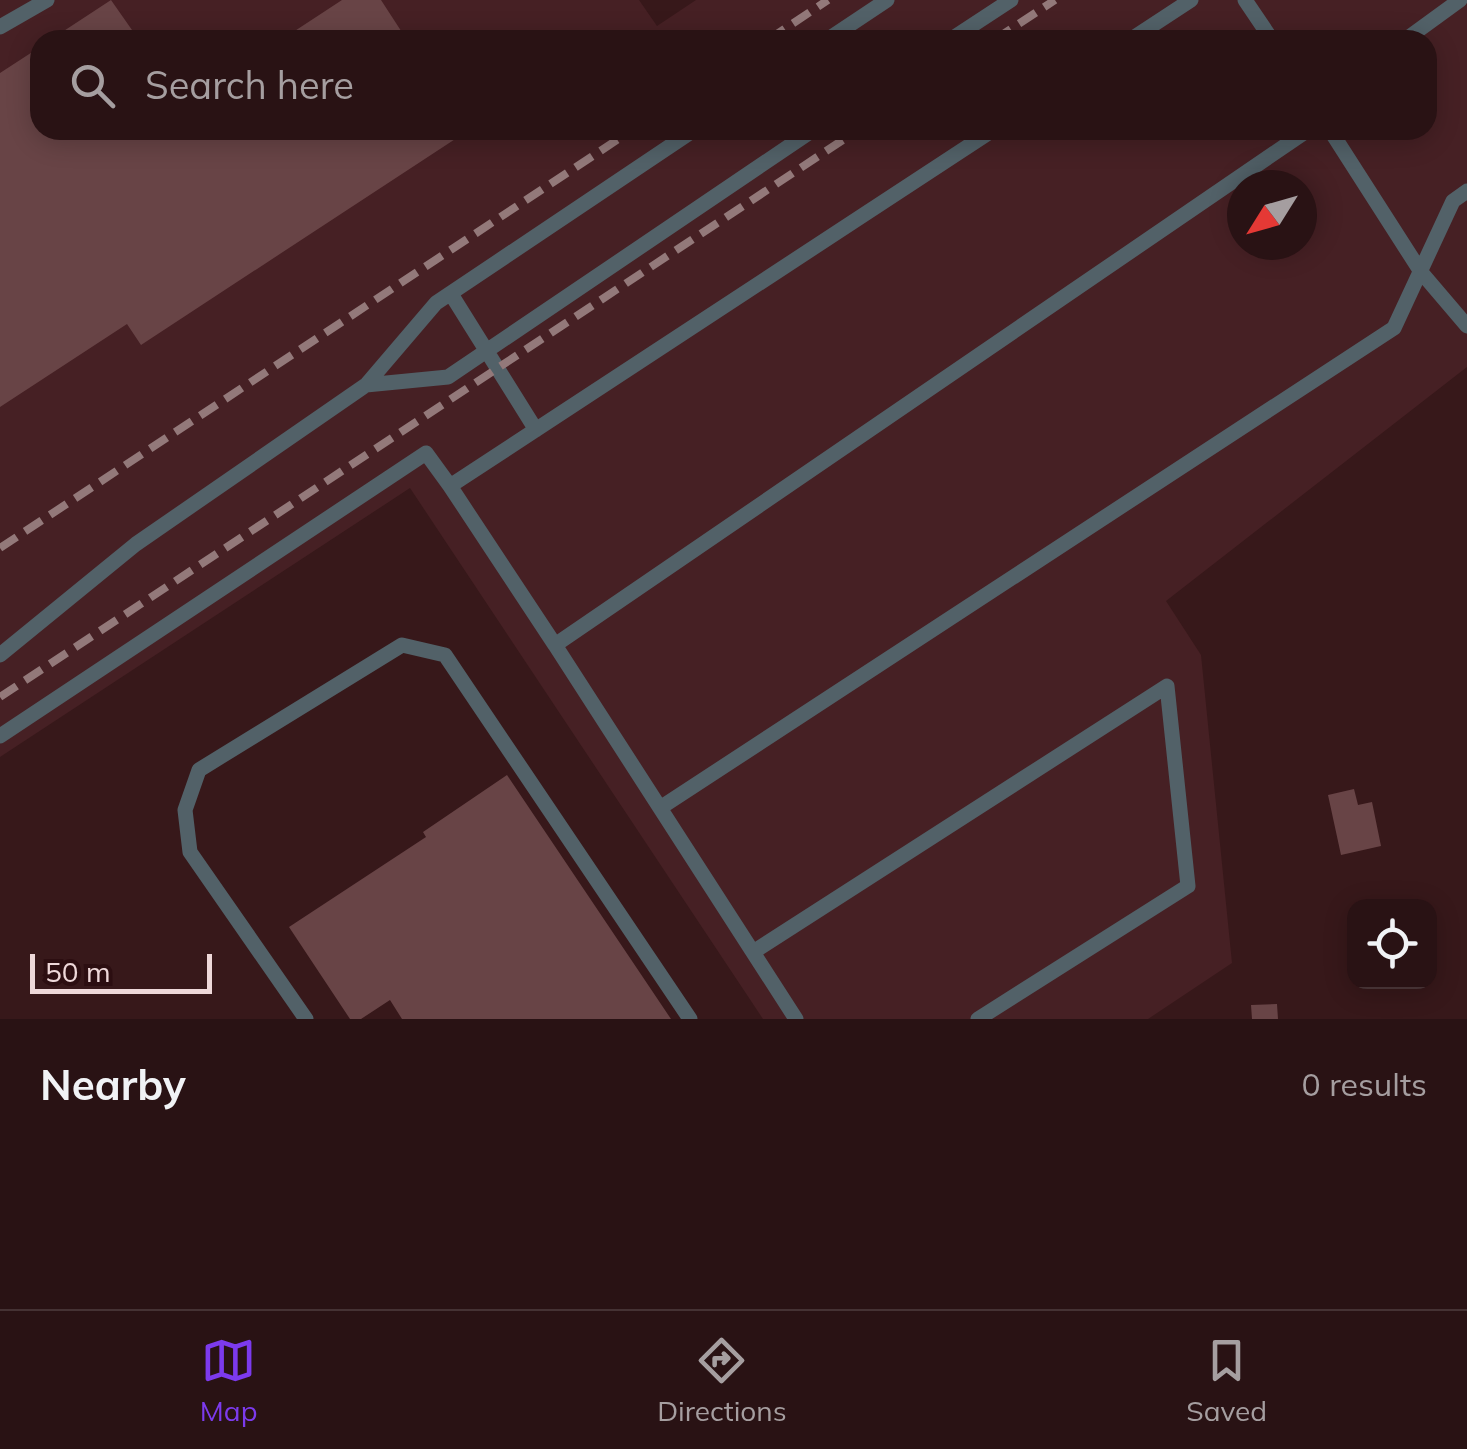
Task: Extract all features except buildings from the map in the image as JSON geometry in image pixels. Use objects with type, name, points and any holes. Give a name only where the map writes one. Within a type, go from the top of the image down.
[{"type":"lane","points":[[0,28],[47,0]]},
{"type":"lane","points":[[843,30],[887,0]]},
{"type":"lane","points":[[966,30],[1012,0]]},
{"type":"lane","points":[[1145,30],[1191,0]]},
{"type":"lane","points":[[1246,0],[1266,30]]},
{"type":"lane","points":[[1419,30],[1460,0]]},
{"type":"lane","points":[[0,655],[136,544],[366,384],[436,304],[679,140]]},
{"type":"lane","points":[[366,384],[448,377],[798,140]]},
{"type":"lane","points":[[450,486],[978,140]]},
{"type":"lane","points":[[555,644],[1293,140]]},
{"type":"lane","points":[[1336,140],[1421,272],[1467,326]]},
{"type":"lane","points":[[660,808],[1394,328],[1453,200],[1467,191]]},
{"type":"lane","points":[[450,294],[536,430]]},
{"type":"lane","points":[[0,736],[426,453],[555,644],[796,1019]]},
{"type":"lane","points":[[306,1019],[190,852],[184,810],[198,770],[402,645],[445,656],[690,1019]]},
{"type":"lane","points":[[753,952],[1167,686],[1188,886],[978,1019]]},
{"type":"shaded area","points":[[0,0],[639,0],[657,26],[696,0],[1467,0],[1467,367],[1166,601],[1201,655],[1232,963],[1148,1019],[763,1019],[410,488],[0,757]]},
{"type":"railway","points":[[783,30],[828,0]]},
{"type":"railway","points":[[1009,30],[1055,0]]},
{"type":"railway","points":[[0,548],[617,140]]},
{"type":"railway","points":[[0,697],[843,140]]}]
